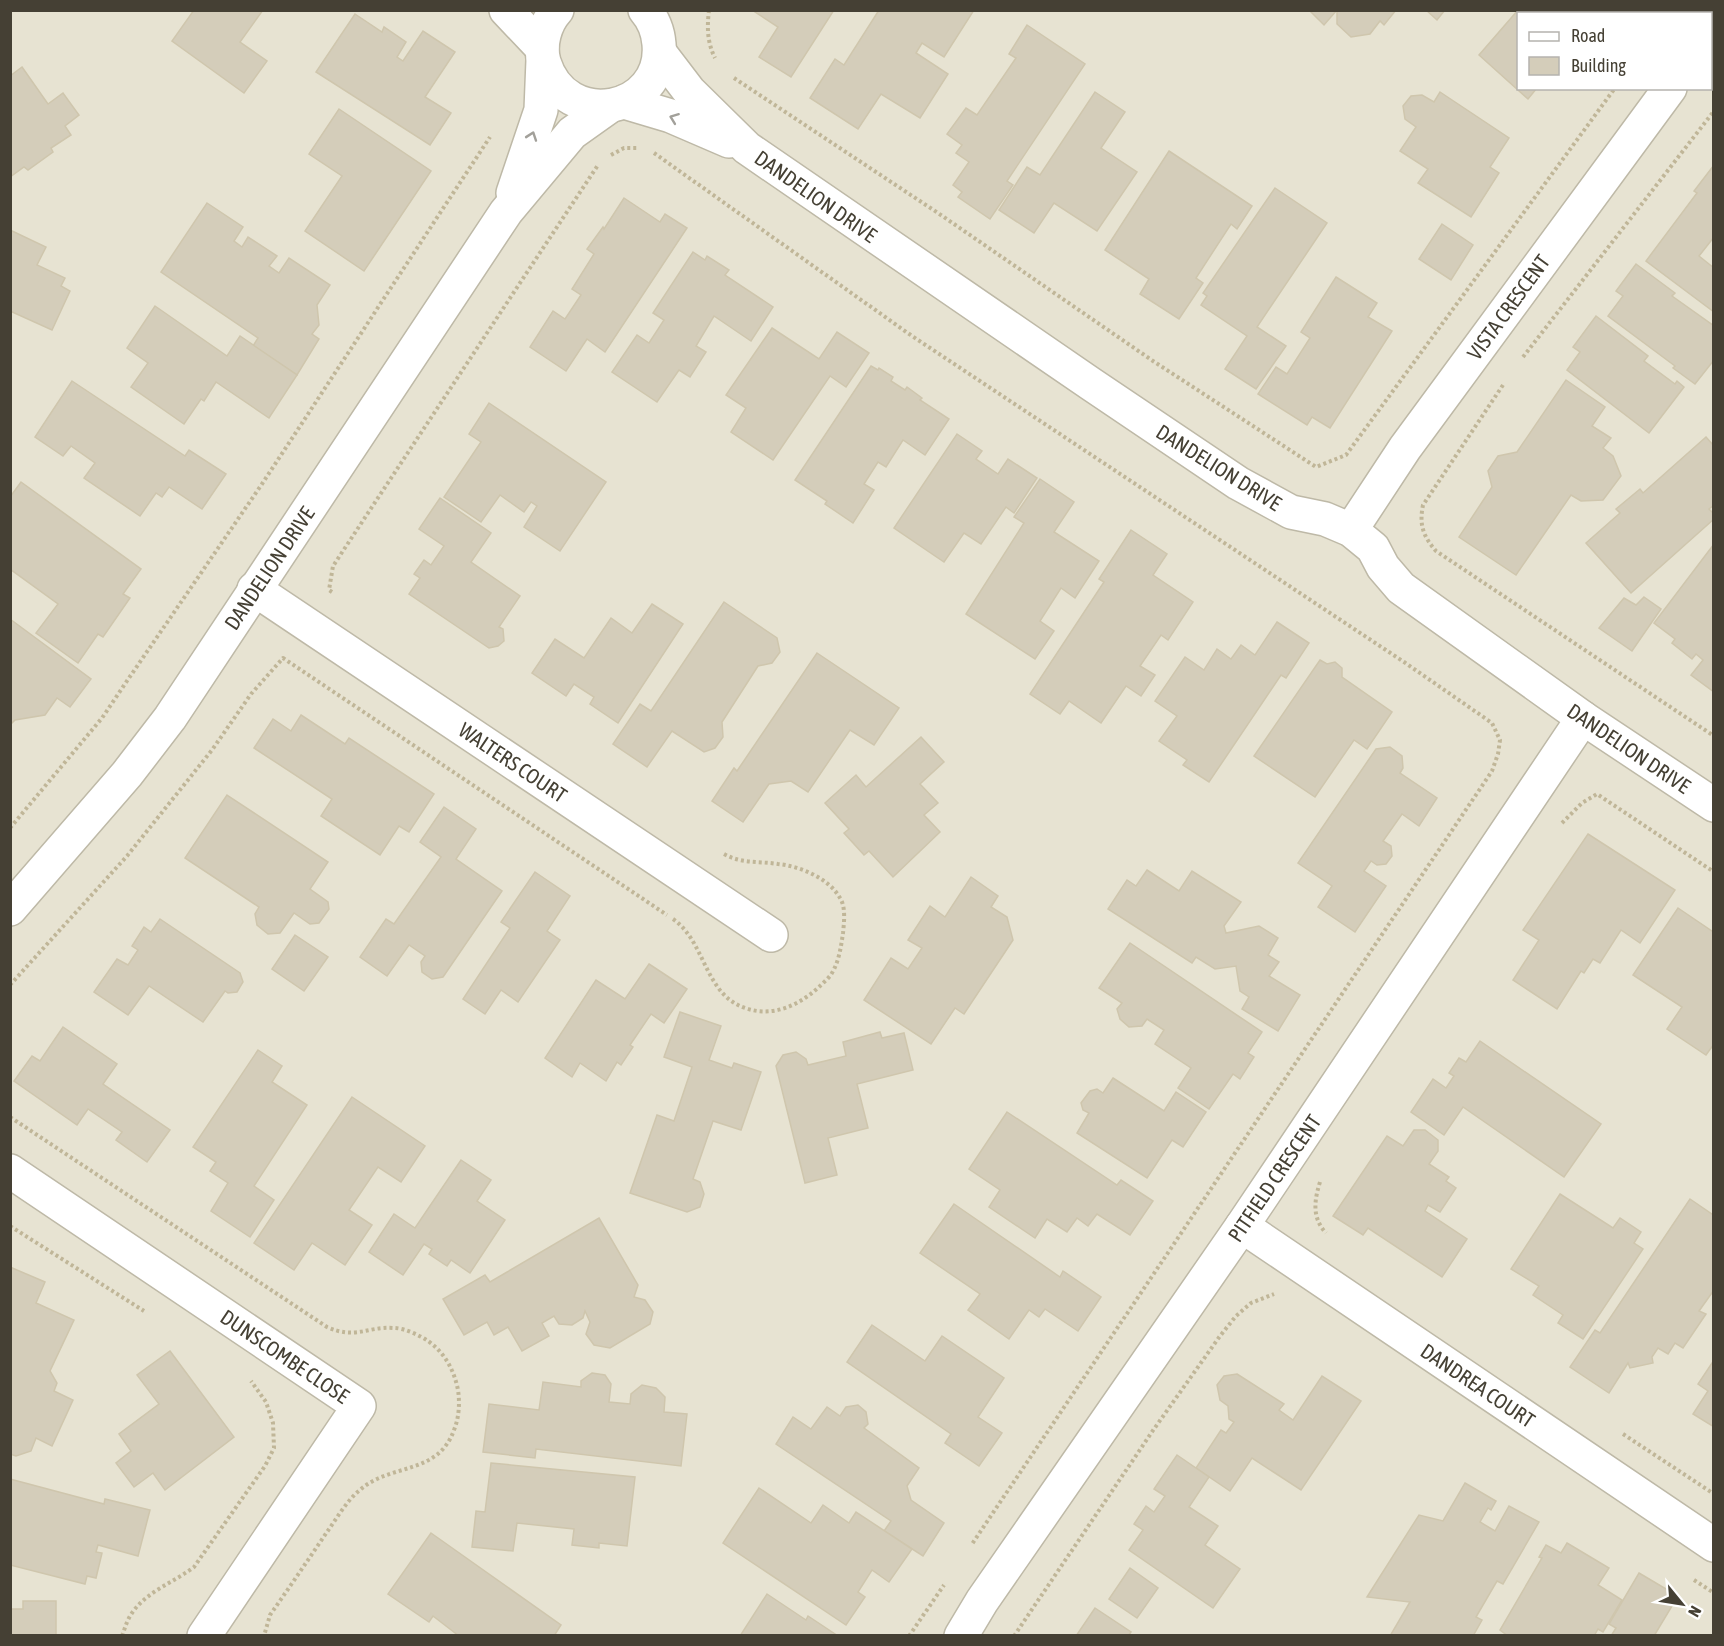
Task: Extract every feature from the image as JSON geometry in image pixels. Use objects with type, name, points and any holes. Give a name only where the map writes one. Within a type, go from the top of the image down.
[{"type":"street","points":[[506,10],[543,53],[549,76],[560,90],[574,101],[592,106],[617,104],[637,94],[648,82],[656,68],[657,26]]},
{"type":"street","name":"DANDELION DRIVE","points":[[507,212],[541,110],[545,31],[556,10]]},
{"type":"street","name":"DANDELION DRIVE","points":[[657,26],[688,91],[747,148],[1072,372],[1238,483],[1291,512],[1325,519],[1351,530],[1373,549],[1383,567],[1401,588],[1582,718],[1713,805]]},
{"type":"street","name":"VISTA CRESCENT","points":[[1351,530],[1405,448],[1669,90]]},
{"type":"street","name":"DANDELION DRIVE","points":[[10,909],[127,774],[170,718],[507,212],[572,133],[617,104],[671,116],[747,148]]},
{"type":"street","name":"WALTERS COURT","points":[[254,589],[771,935]]},
{"type":"street","name":"PITFIELD CRESCENT","points":[[961,1635],[982,1601],[1242,1226],[1582,718]]},
{"type":"street","name":"DUNSCOMBE CLOSE","points":[[10,1171],[359,1406],[204,1635]]},
{"type":"street","name":"DANDREA COURT","points":[[1242,1226],[1713,1545]]},
{"type":"path","points":[[709,10],[706,27],[708,38],[711,51],[719,65]]},
{"type":"path","points":[[727,74],[938,213],[1153,361],[1316,467],[1346,455],[1613,90]]},
{"type":"path","points":[[1522,359],[1713,111]]},
{"type":"path","points":[[10,828],[102,718],[262,484],[492,134]]},
{"type":"path","points":[[608,158],[624,148],[638,148],[653,152],[912,336],[1404,662],[1492,723],[1500,740],[1492,771],[969,1547]]},
{"type":"path","points":[[329,590],[333,566],[600,162]]},
{"type":"path","points":[[1508,378],[1423,505],[1421,525],[1428,542],[1436,551],[1713,736]]},
{"type":"path","points":[[10,985],[127,856],[212,750],[251,694],[283,658]]},
{"type":"path","points":[[1597,794],[1713,872]]},
{"type":"path","points":[[10,1226],[145,1312]]},
{"type":"path","points":[[1014,1635],[1220,1336],[1236,1316],[1251,1303],[1272,1294]]},
{"type":"path","points":[[122,1635],[130,1615],[143,1599],[194,1567],[265,1466],[274,1448],[273,1423],[266,1402],[250,1380]]},
{"type":"path","points":[[909,1635],[949,1577]]},
{"type":"shaded area","points":[[11,11],[1713,11],[1713,1635],[11,1635]]},
{"type":"building","points":[[194,10],[263,10],[240,42],[267,61],[244,93],[172,41]]},
{"type":"building","points":[[752,10],[834,10],[791,77],[759,57],[778,27]]},
{"type":"building","points":[[879,10],[974,10],[944,57],[922,43],[916,53],[948,74],[920,118],[881,94],[858,129],[810,98],[835,59],[844,65]]},
{"type":"building","points":[[1309,10],[1337,10],[1324,25]]},
{"type":"building","points":[[1337,10],[1396,10],[1384,25],[1380,21],[1370,34],[1351,37],[1337,24]]},
{"type":"building","points":[[1426,10],[1445,10],[1437,20]]},
{"type":"building","points":[[1518,10],[1598,11],[1517,12],[1517,89],[1479,55]]},
{"type":"building","points":[[355,14],[382,32],[384,27],[406,42],[397,57],[403,61],[423,31],[455,52],[425,97],[451,113],[430,145],[316,72]]},
{"type":"building","points":[[1027,25],[1085,64],[1007,181],[1013,185],[990,219],[958,197],[962,192],[953,185],[969,162],[956,153],[962,145],[947,134],[966,108],[977,115],[1016,58],[1009,54]]},
{"type":"building","points":[[22,67],[48,104],[63,93],[79,115],[65,126],[71,135],[51,148],[53,152],[28,170],[24,167],[10,177],[10,76]]},
{"type":"building","points":[[1518,90],[1535,90],[1528,99]]},
{"type":"building","points":[[1095,92],[1125,112],[1101,148],[1137,172],[1097,231],[1054,203],[1034,233],[999,210],[1027,167],[1040,175]]},
{"type":"building","points":[[1440,92],[1509,138],[1490,167],[1499,173],[1471,217],[1418,183],[1428,169],[1400,151],[1416,127],[1405,119],[1403,106],[1411,96],[1422,95],[1434,102]]},
{"type":"building","points":[[339,109],[431,171],[364,271],[305,231],[342,176],[309,154]]},
{"type":"building","points":[[1169,151],[1252,206],[1237,229],[1231,224],[1196,278],[1203,283],[1179,319],[1140,294],[1149,279],[1105,250]]},
{"type":"building","points":[[1714,165],[1714,237],[1699,256],[1714,268],[1714,312],[1646,261],[1697,193],[1694,191]]},
{"type":"building","points":[[1275,188],[1327,223],[1257,327],[1286,346],[1256,389],[1225,369],[1247,336],[1201,305],[1207,296],[1203,293]]},
{"type":"building","points":[[624,198],[660,222],[665,214],[687,228],[605,352],[587,339],[566,371],[530,347],[553,311],[565,319],[581,295],[572,289],[594,254],[587,249],[603,227],[604,229]]},
{"type":"building","points":[[207,203],[243,227],[234,241],[242,247],[248,237],[277,256],[269,266],[279,273],[289,258],[330,285],[317,305],[319,325],[312,334],[319,339],[297,375],[253,346],[258,338],[161,272]]},
{"type":"building","points":[[1442,224],[1473,245],[1451,280],[1419,259]]},
{"type":"building","points":[[10,230],[46,247],[37,265],[65,278],[61,286],[70,291],[52,330],[10,311]]},
{"type":"building","points":[[693,252],[705,260],[707,256],[729,270],[725,275],[773,307],[751,341],[714,316],[696,346],[706,352],[690,377],[679,370],[657,402],[612,372],[637,335],[649,343],[664,320],[653,313]]},
{"type":"building","points":[[1636,264],[1675,293],[1672,296],[1714,326],[1714,360],[1695,384],[1673,368],[1675,366],[1608,316],[1623,296],[1616,291]]},
{"type":"building","points":[[1336,277],[1377,303],[1368,317],[1392,331],[1330,428],[1312,417],[1307,425],[1258,394],[1276,367],[1287,374],[1310,338],[1301,332]]},
{"type":"building","points":[[155,306],[227,356],[240,336],[297,375],[269,418],[216,382],[204,401],[201,399],[184,424],[131,387],[148,363],[127,348]]},
{"type":"building","points":[[1596,316],[1648,356],[1644,361],[1675,384],[1677,381],[1684,387],[1649,433],[1567,370],[1580,352],[1573,347]]},
{"type":"building","points":[[772,328],[819,359],[837,332],[869,353],[846,387],[830,376],[773,460],[731,432],[746,408],[726,395]]},
{"type":"building","points":[[871,366],[893,377],[891,381],[905,390],[907,387],[922,398],[920,400],[949,419],[925,455],[903,440],[886,467],[878,462],[864,484],[874,490],[853,523],[825,504],[827,501],[795,480]]},
{"type":"building","points":[[1566,380],[1605,407],[1592,426],[1611,438],[1603,448],[1613,456],[1621,476],[1603,500],[1581,501],[1571,495],[1516,575],[1459,537],[1492,487],[1488,471],[1498,456],[1517,452]]},
{"type":"building","points":[[72,381],[185,456],[189,450],[226,474],[202,509],[169,487],[162,497],[156,493],[140,516],[84,478],[95,463],[71,446],[63,456],[35,437]]},
{"type":"building","points":[[489,403],[606,482],[560,551],[524,527],[537,506],[531,502],[524,512],[500,495],[481,522],[444,497],[481,442],[469,434]]},
{"type":"building","points":[[957,434],[982,451],[976,459],[998,474],[1008,459],[1037,478],[1014,513],[1006,507],[981,544],[964,533],[944,562],[894,528]]},
{"type":"building","points":[[1706,437],[1714,446],[1714,505],[1709,509],[1714,514],[1714,519],[1631,593],[1586,543],[1620,513],[1616,509],[1640,489],[1643,493]]},
{"type":"building","points":[[1040,479],[1074,502],[1054,532],[1099,561],[1075,598],[1061,588],[1040,621],[1054,631],[1035,659],[966,614],[1024,523],[1014,517]]},
{"type":"building","points":[[21,482],[141,569],[123,594],[130,598],[103,637],[98,634],[78,663],[36,633],[58,604],[10,569],[10,497]]},
{"type":"building","points":[[440,498],[491,533],[471,562],[520,596],[499,627],[503,629],[504,641],[498,646],[489,648],[409,594],[420,578],[414,574],[424,560],[431,565],[444,546],[419,529]]},
{"type":"building","points":[[1131,530],[1167,554],[1153,575],[1193,602],[1168,640],[1161,635],[1140,666],[1155,675],[1141,696],[1126,686],[1101,723],[1069,701],[1060,714],[1030,694],[1104,582],[1099,579]]},
{"type":"building","points":[[1714,544],[1714,692],[1691,675],[1703,660],[1696,654],[1692,659],[1672,643],[1675,639],[1654,623]]},
{"type":"building","points":[[1644,597],[1661,609],[1632,651],[1599,628],[1624,598],[1636,605]]},
{"type":"building","points":[[724,602],[777,638],[780,652],[772,663],[758,666],[722,722],[723,737],[715,748],[704,752],[672,731],[647,767],[613,744],[640,704],[651,711]]},
{"type":"building","points":[[652,604],[683,624],[618,723],[590,704],[594,697],[574,684],[566,696],[532,673],[555,639],[584,658],[611,618],[632,633]]},
{"type":"building","points":[[10,619],[91,679],[70,707],[57,698],[45,715],[15,720],[10,725]]},
{"type":"building","points":[[1277,622],[1309,643],[1286,678],[1281,675],[1209,782],[1183,765],[1187,760],[1159,741],[1177,716],[1155,701],[1185,657],[1204,670],[1217,649],[1231,659],[1241,645],[1255,655]]},
{"type":"building","points":[[817,653],[899,708],[874,745],[850,730],[808,792],[791,781],[769,784],[743,822],[712,801],[734,768],[737,771]]},
{"type":"building","points":[[1320,660],[1327,664],[1335,662],[1342,668],[1342,677],[1392,712],[1367,749],[1354,740],[1315,797],[1254,756]]},
{"type":"building","points":[[301,715],[345,744],[349,738],[434,794],[409,832],[399,826],[380,855],[321,816],[332,799],[254,748],[273,719],[291,731]]},
{"type":"building","points":[[921,737],[944,762],[920,784],[938,803],[924,815],[940,832],[893,877],[869,851],[864,855],[844,833],[849,829],[825,803],[856,775],[866,787]]},
{"type":"building","points":[[1390,747],[1402,756],[1403,768],[1400,773],[1437,798],[1419,826],[1402,814],[1383,841],[1391,846],[1392,856],[1386,864],[1377,865],[1371,861],[1364,871],[1386,886],[1355,932],[1318,907],[1332,886],[1298,863],[1376,749]]},
{"type":"building","points":[[227,795],[328,862],[310,889],[328,902],[329,909],[319,923],[310,924],[294,913],[280,933],[268,934],[257,925],[255,914],[259,907],[185,858]]},
{"type":"building","points":[[444,807],[476,829],[456,859],[502,891],[443,977],[432,979],[422,972],[421,962],[425,956],[409,945],[387,976],[360,957],[386,919],[394,924],[441,857],[420,842]]},
{"type":"building","points":[[1588,834],[1675,890],[1640,943],[1621,930],[1600,963],[1593,959],[1584,973],[1581,971],[1557,1009],[1513,980],[1539,940],[1523,930]]},
{"type":"building","points":[[1147,870],[1179,891],[1192,871],[1241,902],[1224,926],[1226,933],[1259,926],[1278,938],[1268,955],[1279,962],[1269,976],[1300,995],[1278,1031],[1242,1009],[1249,997],[1240,991],[1236,966],[1215,969],[1196,957],[1192,963],[1108,909],[1127,880],[1136,886]]},
{"type":"building","points":[[535,872],[570,896],[547,931],[560,940],[518,1002],[501,990],[485,1014],[463,999],[510,928],[501,922]]},
{"type":"building","points":[[971,877],[998,896],[991,907],[1007,917],[1013,940],[964,1014],[955,1008],[931,1044],[864,1000],[891,958],[908,969],[922,948],[908,940],[930,906],[945,917]]},
{"type":"building","points":[[1678,908],[1712,931],[1714,929],[1714,1044],[1706,1055],[1667,1029],[1682,1007],[1633,975]]},
{"type":"building","points":[[160,919],[240,973],[243,982],[237,992],[225,991],[203,1022],[149,986],[128,1015],[94,992],[117,959],[128,965],[138,950],[132,946],[144,927],[151,932]]},
{"type":"building","points":[[295,935],[328,957],[304,991],[272,969]]},
{"type":"building","points":[[1130,943],[1262,1032],[1248,1053],[1254,1057],[1240,1079],[1233,1074],[1209,1109],[1178,1088],[1191,1068],[1155,1044],[1164,1030],[1147,1019],[1142,1026],[1129,1027],[1120,1019],[1117,1009],[1122,1003],[1099,988]]},
{"type":"building","points":[[649,964],[687,989],[664,1023],[651,1014],[630,1045],[633,1047],[621,1065],[617,1062],[606,1081],[580,1063],[572,1077],[545,1058],[596,980],[625,999]]},
{"type":"building","points":[[680,1012],[721,1026],[709,1060],[732,1068],[734,1063],[761,1072],[741,1130],[713,1121],[693,1179],[700,1182],[704,1194],[700,1207],[687,1212],[630,1193],[657,1115],[674,1121],[692,1067],[664,1057]]},
{"type":"building","points":[[63,1027],[117,1064],[103,1084],[170,1130],[147,1162],[116,1140],[122,1132],[88,1109],[77,1125],[14,1081],[32,1056],[40,1061]]},
{"type":"building","points":[[880,1032],[882,1038],[904,1033],[913,1070],[857,1084],[868,1128],[828,1138],[837,1175],[805,1183],[776,1066],[783,1055],[796,1052],[806,1059],[808,1065],[846,1056],[843,1042]]},
{"type":"building","points":[[1480,1041],[1601,1124],[1564,1177],[1463,1107],[1444,1135],[1411,1112],[1433,1079],[1446,1088],[1454,1076],[1449,1073],[1459,1058],[1466,1062]]},
{"type":"building","points":[[258,1050],[282,1066],[272,1082],[307,1105],[254,1186],[274,1200],[250,1237],[211,1211],[228,1183],[210,1171],[216,1162],[193,1147]]},
{"type":"building","points":[[1113,1078],[1164,1111],[1176,1092],[1206,1112],[1183,1147],[1172,1140],[1147,1178],[1077,1133],[1089,1113],[1083,1110],[1081,1103],[1090,1091],[1097,1089],[1103,1093]]},
{"type":"building","points":[[352,1097],[425,1146],[401,1182],[378,1167],[349,1210],[372,1225],[345,1265],[312,1243],[294,1270],[254,1243]]},
{"type":"building","points":[[1007,1112],[1117,1185],[1121,1180],[1153,1201],[1130,1235],[1097,1214],[1088,1226],[1077,1218],[1067,1232],[1047,1219],[1035,1238],[989,1207],[1000,1190],[969,1169]]},
{"type":"building","points":[[1414,1130],[1425,1130],[1438,1140],[1438,1151],[1429,1164],[1449,1177],[1446,1181],[1456,1188],[1440,1212],[1428,1205],[1425,1211],[1467,1239],[1442,1277],[1368,1228],[1363,1235],[1333,1216],[1387,1136],[1403,1146]]},
{"type":"building","points":[[461,1160],[491,1180],[477,1201],[505,1220],[470,1273],[451,1260],[447,1266],[429,1254],[432,1249],[424,1244],[403,1275],[369,1252],[394,1214],[415,1228]]},
{"type":"building","points":[[1560,1194],[1613,1228],[1620,1218],[1641,1232],[1634,1243],[1643,1249],[1583,1339],[1558,1323],[1563,1315],[1533,1295],[1539,1286],[1511,1269]]},
{"type":"building","points":[[1690,1199],[1712,1214],[1714,1212],[1714,1290],[1699,1311],[1706,1314],[1683,1348],[1675,1343],[1668,1354],[1658,1348],[1652,1357],[1653,1363],[1630,1368],[1628,1363],[1609,1393],[1570,1367],[1595,1330],[1600,1333]]},
{"type":"building","points":[[954,1204],[1060,1277],[1063,1271],[1101,1297],[1078,1331],[1045,1309],[1039,1317],[1029,1310],[1009,1339],[968,1310],[980,1294],[920,1253]]},
{"type":"building","points":[[599,1218],[638,1285],[634,1297],[645,1300],[653,1312],[650,1324],[610,1348],[594,1345],[586,1334],[590,1322],[585,1311],[583,1318],[572,1325],[559,1324],[554,1316],[542,1323],[549,1336],[522,1351],[508,1327],[494,1335],[487,1322],[464,1335],[443,1299],[485,1275],[490,1282]]},
{"type":"building","points":[[10,1267],[45,1282],[36,1303],[74,1320],[50,1371],[57,1383],[54,1391],[73,1400],[52,1446],[36,1438],[31,1451],[16,1456],[10,1454]]},
{"type":"building","points":[[872,1325],[925,1361],[942,1336],[1004,1378],[978,1417],[1002,1433],[979,1466],[945,1443],[951,1434],[847,1362]]},
{"type":"building","points":[[170,1351],[234,1437],[165,1490],[153,1473],[134,1487],[116,1463],[131,1451],[119,1434],[159,1404],[137,1375]]},
{"type":"building","points":[[1714,1360],[1714,1427],[1693,1414],[1708,1391],[1698,1384]]},
{"type":"building","points":[[592,1373],[605,1375],[611,1384],[609,1402],[630,1404],[631,1394],[642,1385],[656,1388],[665,1397],[664,1412],[687,1414],[681,1466],[536,1449],[535,1458],[483,1452],[489,1404],[539,1410],[543,1382],[581,1387],[581,1381]]},
{"type":"building","points":[[1237,1374],[1284,1404],[1279,1410],[1293,1420],[1322,1376],[1361,1401],[1301,1490],[1252,1458],[1230,1491],[1196,1468],[1221,1430],[1226,1433],[1234,1422],[1229,1419],[1228,1406],[1220,1400],[1217,1385],[1224,1376]]},
{"type":"building","points":[[858,1405],[866,1412],[868,1424],[864,1428],[919,1468],[907,1486],[911,1500],[944,1523],[923,1556],[884,1531],[891,1521],[776,1444],[793,1417],[811,1429],[827,1407],[840,1416],[846,1407]]},
{"type":"building","points":[[1177,1455],[1209,1477],[1189,1507],[1218,1526],[1205,1545],[1240,1569],[1213,1608],[1129,1550],[1143,1530],[1134,1524],[1146,1506],[1154,1512],[1165,1496],[1154,1489]]},
{"type":"building","points":[[491,1463],[635,1477],[627,1546],[599,1543],[599,1548],[572,1545],[574,1529],[517,1523],[513,1551],[472,1547],[476,1511],[485,1512]]},
{"type":"building","points":[[10,1479],[104,1504],[105,1499],[150,1510],[138,1556],[98,1545],[96,1552],[102,1553],[96,1578],[87,1576],[85,1584],[10,1565]]},
{"type":"building","points":[[1465,1483],[1496,1501],[1491,1510],[1488,1508],[1480,1522],[1495,1531],[1509,1506],[1539,1522],[1503,1584],[1497,1581],[1476,1617],[1482,1620],[1473,1636],[1390,1636],[1410,1602],[1367,1597],[1419,1515],[1443,1521]]},
{"type":"building","points":[[759,1488],[811,1523],[823,1505],[849,1523],[856,1512],[912,1549],[889,1582],[872,1570],[858,1592],[865,1597],[846,1625],[723,1543]]},
{"type":"building","points":[[431,1533],[561,1625],[554,1636],[459,1636],[433,1616],[429,1622],[388,1594]]},
{"type":"building","points":[[1567,1543],[1609,1568],[1598,1585],[1622,1600],[1603,1632],[1598,1629],[1594,1636],[1508,1636],[1500,1630],[1542,1558],[1539,1557],[1546,1545],[1561,1553]]},
{"type":"building","points":[[1130,1568],[1158,1588],[1137,1618],[1109,1599]]},
{"type":"building","points":[[1639,1573],[1678,1596],[1654,1636],[1611,1636],[1616,1628],[1609,1624]]},
{"type":"building","points":[[767,1594],[806,1620],[808,1616],[838,1636],[740,1636]]},
{"type":"building","points":[[23,1601],[56,1601],[56,1636],[10,1636],[10,1609],[23,1609]]},
{"type":"building","points":[[1095,1608],[1131,1632],[1128,1636],[1076,1636]]}]
